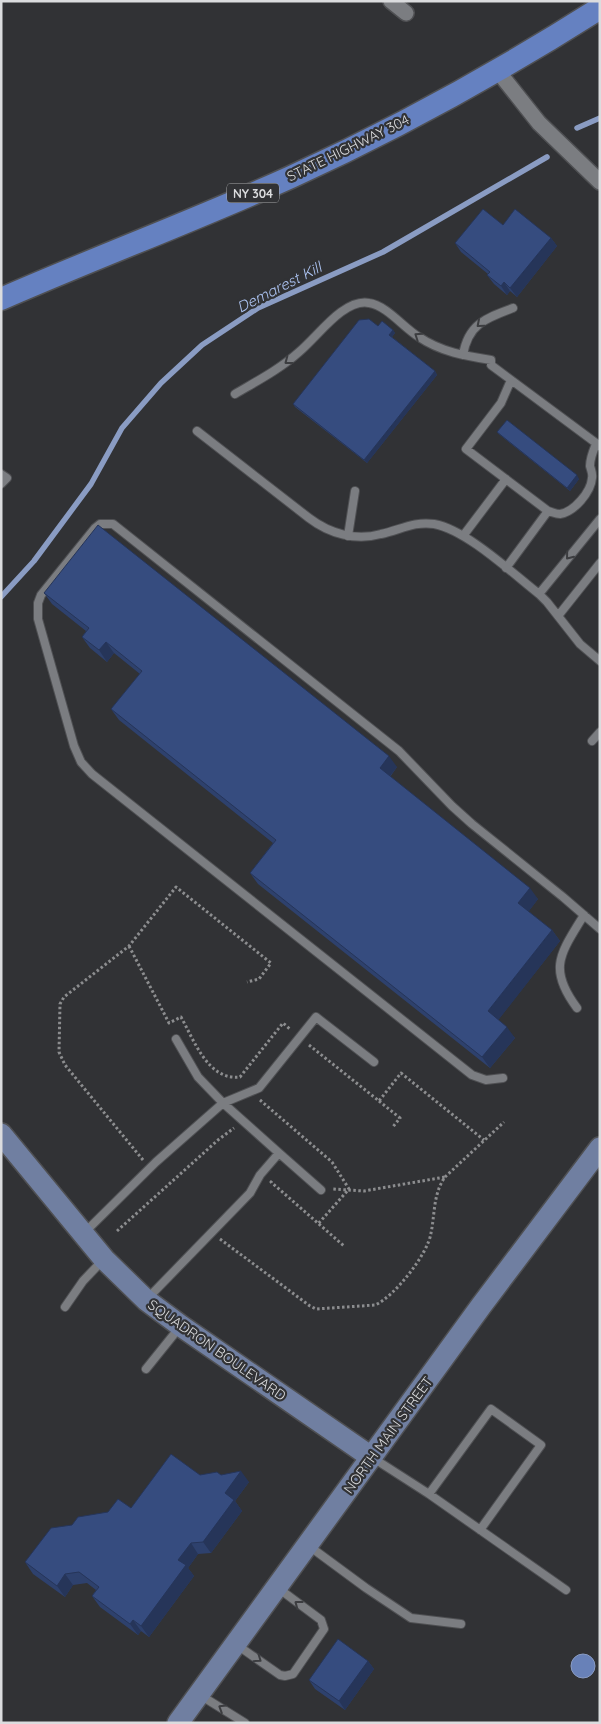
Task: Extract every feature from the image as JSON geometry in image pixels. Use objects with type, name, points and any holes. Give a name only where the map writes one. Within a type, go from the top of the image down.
[{"type":"main road","name":"STATE HIGHWAY 304","points":[[1,299],[299,173],[387,130],[496,70],[600,8]]},
{"type":"street","points":[[391,1],[406,13]]},
{"type":"street","points":[[496,70],[539,123],[600,182]]},
{"type":"street","name":"SQUADRON BOULEVARD","points":[[1,1134],[104,1259],[146,1300],[371,1457]]},
{"type":"street","name":"NORTH MAIN STREET","points":[[178,1723],[493,1289],[600,1148]]},
{"type":"lane","points":[[235,394],[298,353],[339,313],[353,305],[368,302],[381,307],[424,341],[447,351],[491,360],[491,365],[598,445],[591,454],[592,477],[589,488],[576,506],[569,511],[558,514],[548,511],[466,449],[501,403],[511,380]]},
{"type":"lane","points":[[463,355],[465,344],[476,325],[485,319],[513,308]]},
{"type":"lane","points":[[197,431],[316,524],[337,533],[348,536],[371,536],[411,525],[422,524],[443,526],[454,530],[539,594],[580,644],[600,661]]},
{"type":"lane","points":[[1,474],[6,478],[1,484]]},
{"type":"lane","points":[[463,536],[506,479]]},
{"type":"lane","points":[[348,536],[355,491]]},
{"type":"lane","points":[[506,568],[548,511]]},
{"type":"lane","points":[[539,594],[600,519]]},
{"type":"lane","points":[[503,1078],[486,1080],[472,1075],[92,774],[81,762],[74,746],[41,628],[38,611],[41,595],[95,528],[100,524],[113,524],[399,751],[472,824],[600,929]]},
{"type":"lane","points":[[558,616],[600,563]]},
{"type":"lane","points":[[592,741],[600,732]]},
{"type":"lane","points":[[576,1008],[562,985],[560,967],[565,949],[584,915]]},
{"type":"lane","points":[[83,1234],[150,1168],[222,1103],[259,1088],[316,1017],[374,1062]]},
{"type":"lane","points":[[176,1040],[198,1077],[222,1103],[279,1153],[325,1189]]},
{"type":"lane","points":[[146,1300],[250,1193],[260,1175],[279,1153]]},
{"type":"lane","points":[[65,1307],[83,1281],[104,1259]]},
{"type":"lane","points":[[146,1369],[181,1326]]},
{"type":"lane","points":[[430,1494],[491,1409],[541,1445],[480,1530]]},
{"type":"lane","points":[[371,1457],[430,1494],[566,1590]]},
{"type":"lane","points":[[308,1545],[366,1588],[411,1618],[461,1624]]},
{"type":"lane","points":[[236,1644],[280,1675],[293,1674],[324,1629],[320,1620],[276,1587]]},
{"type":"lane","points":[[199,1694],[245,1723]]},
{"type":"path","points":[[150,1168],[65,1065],[59,1052],[60,1004],[64,997],[128,946],[176,887],[271,962],[258,979],[247,982]]},
{"type":"path","points":[[128,946],[169,1024],[180,1017],[209,1066],[219,1073],[230,1078],[240,1077],[283,1024],[400,1118],[392,1128]]},
{"type":"path","points":[[379,1101],[400,1073],[484,1140]]},
{"type":"path","points":[[250,1091],[332,1162],[349,1189]]},
{"type":"path","points":[[212,1232],[310,1306],[316,1308],[375,1305],[392,1294],[427,1246],[432,1234],[437,1192],[445,1177],[504,1122]]},
{"type":"path","points":[[116,1231],[233,1128],[239,1133]]},
{"type":"path","points":[[273,1161],[282,1169],[271,1182],[344,1246]]},
{"type":"path","points":[[325,1189],[364,1191],[445,1177]]},
{"type":"path","points":[[318,1224],[349,1189]]},
{"type":"water","points":[[583,1654],[588,1655],[594,1661],[594,1671],[588,1677],[583,1678],[578,1677],[572,1671],[571,1666],[572,1661],[578,1655]]},
{"type":"building","points":[[483,209],[503,225],[515,209],[551,238],[510,288],[504,282],[501,286],[487,275],[490,272],[455,243]]},
{"type":"building","points":[[369,319],[378,326],[382,321],[393,330],[389,335],[435,371],[364,460],[293,404],[359,320]]},
{"type":"building","points":[[507,420],[577,475],[567,488],[497,432]]},
{"type":"building","points":[[98,525],[389,756],[380,768],[530,888],[518,903],[552,930],[488,1011],[507,1027],[482,1057],[250,873],[276,840],[111,709],[142,671],[106,642],[99,650],[82,637],[89,628],[44,593]]},
{"type":"building","points":[[171,1454],[200,1475],[217,1472],[221,1475],[241,1471],[225,1493],[234,1500],[203,1542],[191,1543],[178,1560],[186,1565],[141,1626],[133,1620],[130,1624],[92,1596],[99,1587],[79,1572],[65,1574],[57,1586],[25,1562],[51,1528],[72,1525],[78,1517],[108,1512],[118,1499],[131,1508]]},
{"type":"building","points":[[338,1639],[368,1661],[339,1701],[309,1680]]},
{"type":"waterway","name":"Demarest Kill","points":[[577,128],[600,118]]},
{"type":"waterway","name":"Demarest Kill","points":[[1,597],[34,561],[91,484],[122,428],[161,383],[202,345],[258,308],[383,252],[547,157]]}]
